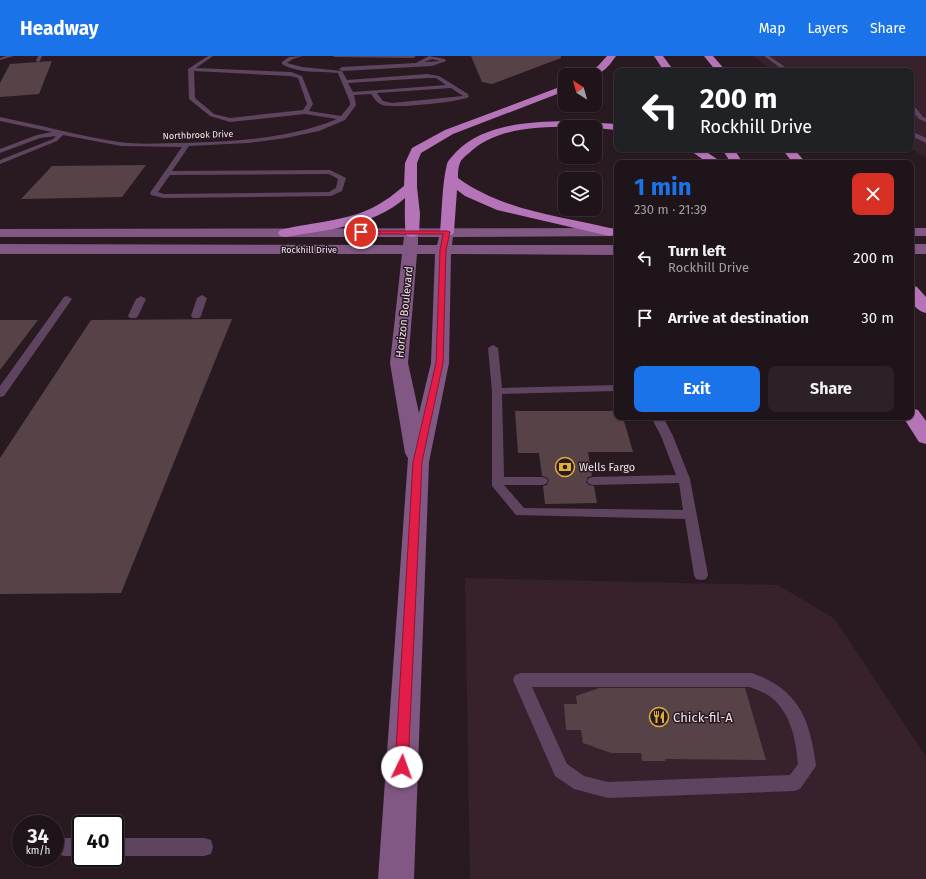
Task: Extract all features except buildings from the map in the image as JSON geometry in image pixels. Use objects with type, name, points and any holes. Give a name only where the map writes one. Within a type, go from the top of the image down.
[{"type":"highway","points":[[601,68],[612,56]]},
{"type":"highway","points":[[658,56],[667,68]]},
{"type":"highway","points":[[708,56],[718,68]]},
{"type":"highway","points":[[411,241],[413,214],[410,187],[411,163],[416,152],[449,132],[558,91]]},
{"type":"highway","points":[[445,241],[453,163],[478,140],[492,135],[541,125],[589,124],[614,127]]},
{"type":"highway","points":[[699,152],[712,160]]},
{"type":"highway","points":[[791,152],[797,160]]},
{"type":"highway","points":[[452,180],[470,192],[502,207],[613,232]]},
{"type":"highway","points":[[285,232],[337,223],[369,214],[392,203],[410,187]]},
{"type":"highway","points":[[914,294],[926,308]]},
{"type":"highway","points":[[914,419],[926,437]]},
{"type":"main road","name":"Rockhill Drive","points":[[0,233],[285,232],[411,241]]},
{"type":"main road","name":"Rockhill Drive","points":[[445,241],[613,232]]},
{"type":"main road","points":[[914,232],[926,232]]},
{"type":"main road","name":"Horizon Boulevard","points":[[411,241],[399,363],[418,462]]},
{"type":"main road","name":"Rockhill Drive","points":[[0,249],[445,241],[614,250]]},
{"type":"main road","name":"Horizon Boulevard","points":[[396,879],[418,462],[440,363],[445,241]]},
{"type":"main road","points":[[914,249],[926,249]]},
{"type":"lane","points":[[0,59],[12,56]]},
{"type":"lane","points":[[191,69],[211,56]]},
{"type":"lane","points":[[300,56],[291,58],[284,63],[286,66],[341,70],[432,64],[444,61],[432,56],[335,56]]},
{"type":"lane","points":[[417,64],[432,56]]},
{"type":"lane","points":[[766,56],[784,68]]},
{"type":"lane","points":[[341,70],[352,57]]},
{"type":"lane","points":[[191,69],[192,99],[212,115],[230,120],[305,112],[342,118],[352,109],[353,100],[341,70]]},
{"type":"lane","points":[[191,69],[291,74],[300,77],[310,104],[305,112]]},
{"type":"lane","points":[[345,82],[427,76],[437,77],[466,95],[466,97],[392,105],[382,104],[379,102],[373,92]]},
{"type":"lane","points":[[350,94],[452,86]]},
{"type":"lane","points":[[914,109],[926,111]]},
{"type":"lane","points":[[914,111],[921,118],[926,120]]},
{"type":"lane","name":"Northbrook Drive","points":[[0,119],[91,139],[124,144],[186,146],[286,136],[318,129],[342,118]]},
{"type":"lane","points":[[0,151],[39,136],[62,133]]},
{"type":"lane","points":[[0,162],[55,140],[62,133]]},
{"type":"lane","points":[[914,135],[926,141]]},
{"type":"lane","points":[[168,173],[330,172],[337,174],[342,178],[339,189],[331,194],[320,195],[163,196],[154,193],[186,146]]},
{"type":"lane","points":[[196,316],[202,298]]},
{"type":"lane","points":[[133,316],[141,299]]},
{"type":"lane","points":[[0,394],[67,300]]},
{"type":"lane","points":[[493,348],[497,391],[498,486],[521,512],[690,515]]},
{"type":"lane","points":[[497,391],[614,388]]},
{"type":"lane","points":[[659,420],[667,436],[684,479],[700,575]]},
{"type":"lane","points":[[593,481],[684,479]]},
{"type":"lane","points":[[498,481],[542,481]]},
{"type":"lane","points":[[521,680],[752,680],[777,694],[792,710],[806,748],[807,766],[794,783],[608,790],[580,783],[561,770],[521,680]]},
{"type":"lane","points":[[124,847],[204,847]]},
{"type":"shaded area","points":[[753,56],[926,56],[926,157],[914,151],[914,68],[769,68]]},
{"type":"shaded area","points":[[465,578],[778,585],[835,619],[926,757],[926,879],[470,879]]},
{"type":"place","name":"Wells Fargo","points":[[565,467]]},
{"type":"place","name":"Chick-fil-A","points":[[659,717]]},
{"type":"route","points":[[361,232],[447,232],[443,250],[440,363],[418,462],[402,767]]}]
